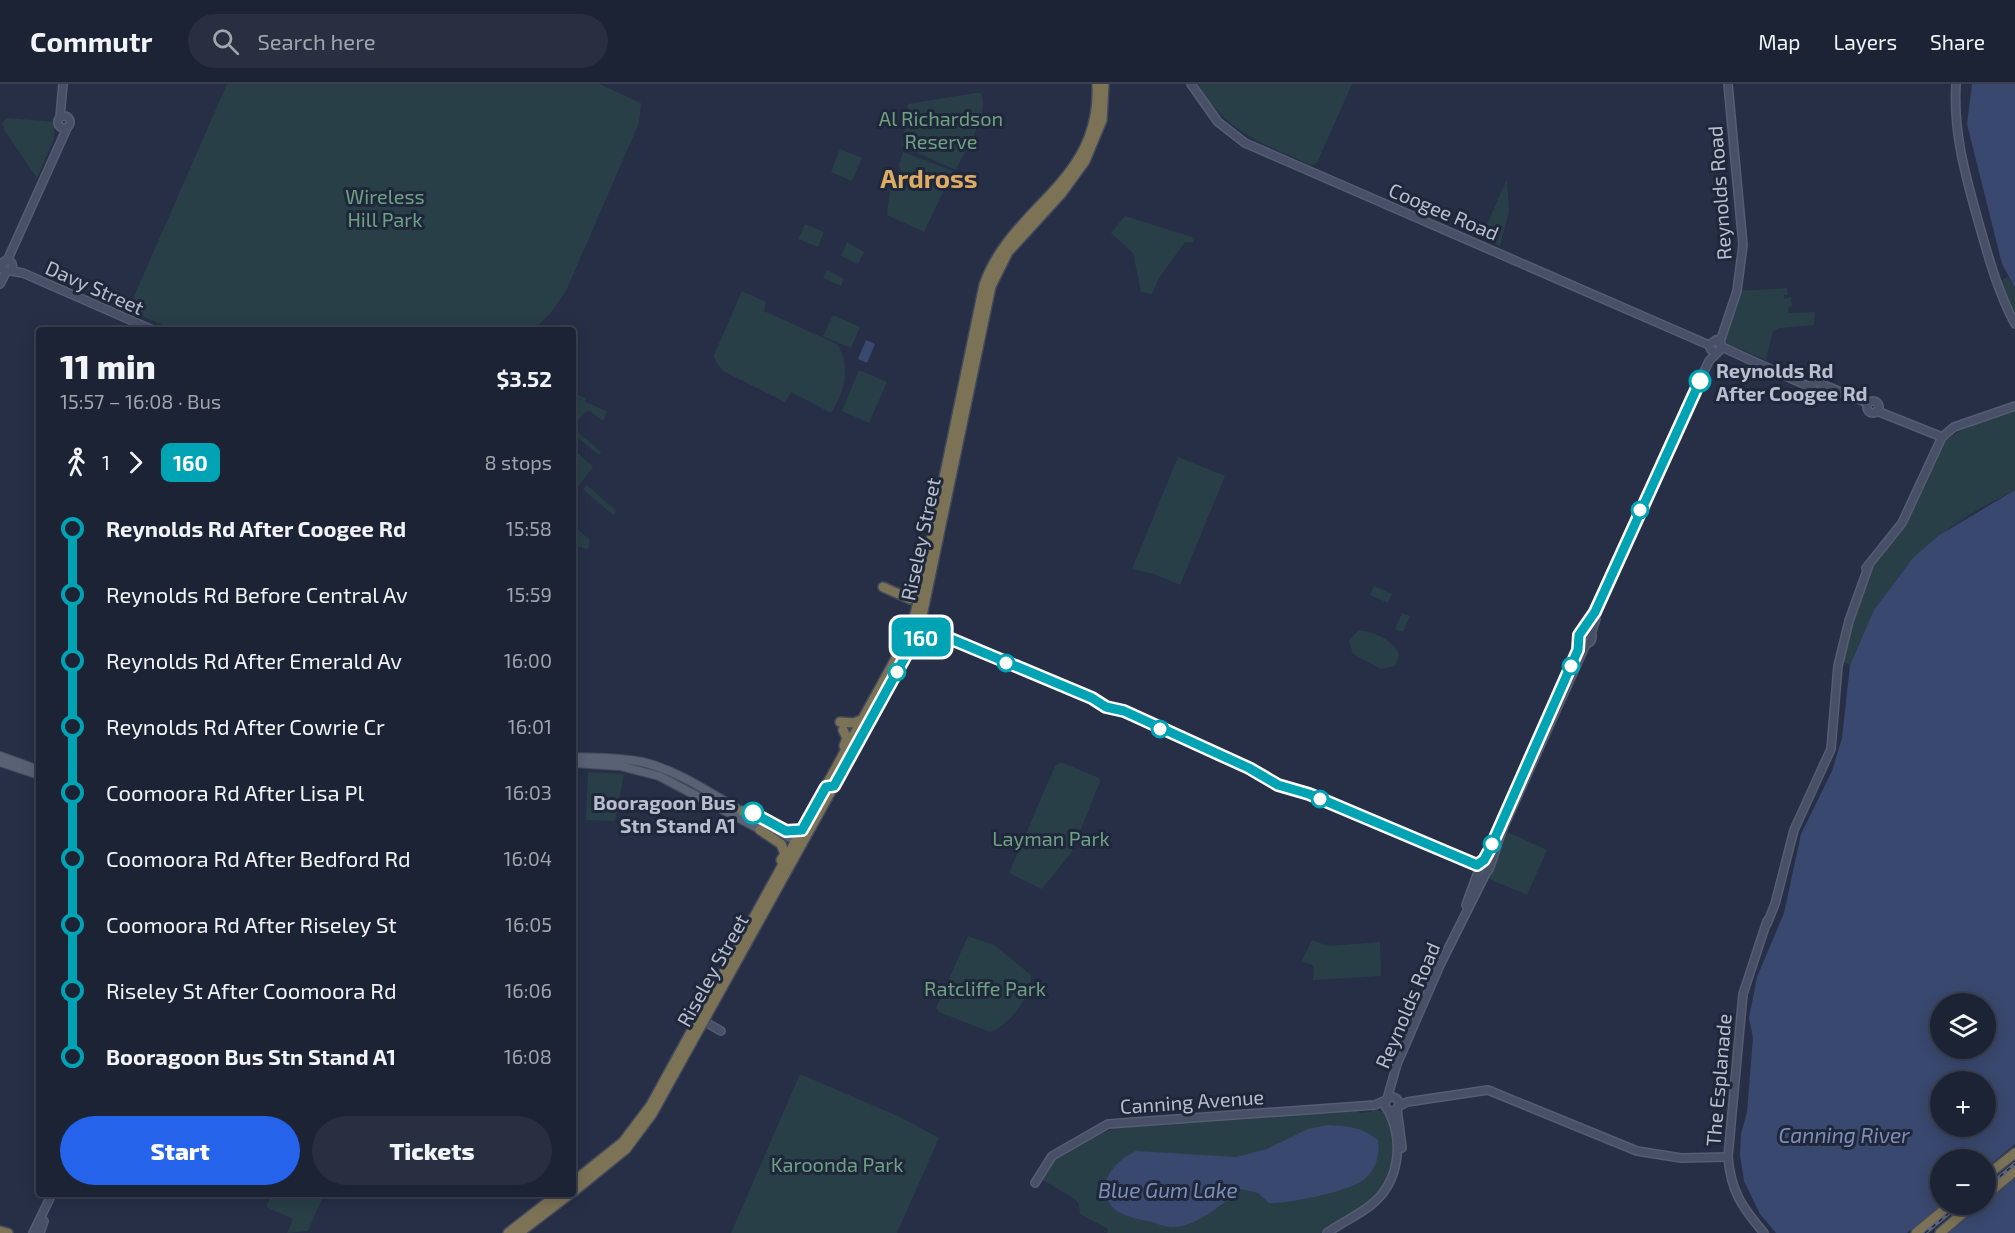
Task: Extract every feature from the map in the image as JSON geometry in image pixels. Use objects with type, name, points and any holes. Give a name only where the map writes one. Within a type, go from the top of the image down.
[{"type":"highway","name":"Riseley Street","points":[[576,1189],[614,1160],[640,1133],[704,1023],[797,846],[915,639],[920,594],[980,302],[988,273],[1001,249],[1074,175],[1093,126],[1097,108],[1097,84]]},
{"type":"highway","name":"Riseley Street","points":[[576,1180],[623,1143],[651,1105],[771,887],[797,846],[802,830],[917,621],[991,286],[1008,252],[1074,175],[1094,143],[1102,120],[1104,84]]},
{"type":"highway","points":[[883,586],[910,599],[920,594]]},
{"type":"highway","points":[[915,639],[926,636],[948,638]]},
{"type":"highway","points":[[842,757],[847,738],[842,726],[863,719]]},
{"type":"highway","points":[[742,811],[753,813],[786,831],[802,830]]},
{"type":"highway","points":[[760,830],[781,844],[785,854],[771,878],[771,887]]},
{"type":"highway","points":[[1996,1168],[2015,1153]]},
{"type":"highway","points":[[1996,1187],[2015,1171]]},
{"type":"highway","points":[[508,1233],[554,1197]]},
{"type":"highway","name":"Riseley Street","points":[[519,1233],[566,1197]]},
{"type":"highway","points":[[1916,1233],[1938,1215]]},
{"type":"highway","points":[[1940,1233],[1961,1215]]},
{"type":"highway","points":[[0,1230],[8,1233]]},
{"type":"main road","points":[[0,756],[36,769]]},
{"type":"main road","points":[[576,757],[611,758],[652,765],[673,773],[742,811],[797,846]]},
{"type":"main road","points":[[0,762],[36,775]]},
{"type":"main road","points":[[576,763],[620,766],[659,776],[760,830],[797,846]]},
{"type":"street","points":[[63,84],[63,116],[58,122],[64,128]]},
{"type":"street","name":"Coogee Road","points":[[1191,84],[1218,122],[1245,143],[1812,386],[1817,391],[1821,386],[1867,405],[1874,401],[1878,409],[1942,437]]},
{"type":"street","name":"Reynolds Road","points":[[1588,633],[1722,333],[1737,291],[1743,245],[1728,84]]},
{"type":"street","points":[[1956,84],[1954,110],[1958,149],[1995,278],[2015,324]]},
{"type":"street","points":[[0,284],[5,266],[17,243],[64,128],[71,122],[63,116]]},
{"type":"street","name":"Davy Street","points":[[5,266],[146,327]]},
{"type":"street","points":[[1942,437],[1954,427],[2015,406]]},
{"type":"street","name":"The Esplanade","points":[[1764,1233],[1745,1211],[1731,1183],[1728,1157],[1743,993],[1776,896],[1794,830],[1826,756],[1833,726],[1838,666],[1860,580],[1902,523],[1942,437]]},
{"type":"street","points":[[917,621],[948,638],[1078,694],[1104,710],[1130,716],[1267,774],[1280,782],[1298,786],[1309,794],[1481,869]]},
{"type":"street","name":"Reynolds Road","points":[[1583,642],[1579,635],[1588,633]]},
{"type":"street","name":"Reynolds Road","points":[[1392,1104],[1391,1088],[1397,1064],[1583,642],[1592,639],[1588,633]]},
{"type":"street","points":[[686,1041],[691,1038],[698,1025],[704,1023],[703,1010]]},
{"type":"street","name":"Canning Avenue","points":[[1035,1184],[1052,1156],[1108,1124],[1392,1104],[1488,1090],[1633,1150],[1669,1157],[1728,1157]]},
{"type":"street","points":[[1327,1233],[1372,1204],[1390,1180],[1398,1159],[1392,1104]]},
{"type":"street","points":[[1332,1233],[1371,1209],[1392,1186],[1402,1155],[1392,1104]]},
{"type":"street","points":[[33,1233],[51,1197]]},
{"type":"street","points":[[40,1233],[56,1197]]},
{"type":"green space","name":"Wireless Hill Park","points":[[227,84],[599,84],[641,103],[639,123],[566,291],[550,314],[536,327],[167,327],[128,310]]},
{"type":"green space","points":[[1198,84],[1352,84],[1317,163],[1311,165],[1262,143],[1233,125],[1220,114]]},
{"type":"green space","name":"Al Richardson Reserve","points":[[981,93],[983,101],[980,121],[956,170],[902,146],[908,104]]},
{"type":"green space","points":[[7,118],[55,122],[54,139],[37,178],[5,131],[2,123]]},
{"type":"green space","points":[[840,149],[862,158],[852,181],[831,172]]},
{"type":"green space","points":[[903,152],[953,171],[924,232],[887,215],[891,181],[901,171],[899,165]]},
{"type":"green space","points":[[1507,179],[1509,211],[1500,246],[1481,238]]},
{"type":"green space","points":[[1125,216],[1192,237],[1194,242],[1185,242],[1159,278],[1152,294],[1141,292],[1133,253],[1111,233]]},
{"type":"green space","points":[[805,224],[824,232],[818,247],[798,239]]},
{"type":"green space","points":[[847,242],[864,252],[858,264],[841,256]]},
{"type":"green space","points":[[827,270],[844,279],[841,286],[823,278]]},
{"type":"green space","points":[[2008,277],[2015,288],[2015,316],[1998,282]]},
{"type":"green space","points":[[1787,288],[1788,295],[1784,295],[1784,299],[1791,297],[1792,306],[1788,308],[1788,313],[1815,312],[1814,325],[1780,328],[1773,331],[1766,360],[1735,347],[1732,353],[1722,347],[1737,291]]},
{"type":"green space","points":[[742,291],[766,302],[764,311],[837,344],[842,353],[845,371],[840,397],[831,413],[791,392],[785,402],[723,371],[716,362],[714,355]]},
{"type":"green space","points":[[833,315],[860,327],[851,348],[823,336]]},
{"type":"green space","points":[[859,370],[887,382],[869,423],[842,411]]},
{"type":"green space","points":[[576,394],[586,398],[585,402],[607,411],[603,421],[588,410],[576,423]]},
{"type":"green space","points":[[2015,410],[2015,490],[1958,523],[1934,540],[1913,560],[1879,606],[1850,665],[1841,661],[1866,576],[1877,558],[1908,519],[1945,440],[1974,423]]},
{"type":"green space","points":[[576,431],[601,452],[599,455],[576,436]]},
{"type":"green space","points":[[576,452],[593,467],[576,489]]},
{"type":"green space","points":[[1178,457],[1225,476],[1180,585],[1154,574],[1132,569]]},
{"type":"green space","points":[[587,485],[616,511],[613,515],[583,489]]},
{"type":"green space","points":[[576,528],[590,540],[588,549],[576,547]]},
{"type":"green space","points":[[1374,586],[1392,594],[1388,603],[1370,595]]},
{"type":"green space","points":[[1402,613],[1410,616],[1403,632],[1395,629]]},
{"type":"green space","points":[[1358,631],[1376,634],[1393,645],[1399,655],[1395,666],[1381,669],[1353,654],[1349,641]]},
{"type":"green space","name":"Layman Park","points":[[1061,762],[1099,778],[1100,782],[1071,853],[1042,889],[1009,873],[1055,766]]},
{"type":"green space","points":[[588,772],[624,774],[615,821],[586,820]]},
{"type":"green space","points":[[1508,832],[1547,850],[1527,895],[1487,878],[1494,868],[1504,837]]},
{"type":"green space","name":"Ratcliffe Park","points":[[968,936],[994,945],[1031,975],[1027,992],[1018,1009],[1005,1023],[990,1032],[939,1012],[936,1008]]},
{"type":"green space","points":[[1312,940],[1328,946],[1380,942],[1381,976],[1313,980],[1314,966],[1302,961]]},
{"type":"green space","name":"Karoonda Park","points":[[800,1074],[900,1117],[939,1138],[897,1233],[731,1233]]},
{"type":"green space","points":[[1372,1108],[1385,1113],[1396,1145],[1389,1174],[1379,1192],[1362,1208],[1321,1233],[1107,1233],[1108,1229],[1080,1214],[1076,1200],[1043,1180],[1046,1170],[1062,1154],[1084,1141],[1115,1128],[1356,1110],[1360,1113],[1371,1112]]},
{"type":"green space","points":[[271,1197],[323,1197],[308,1231],[287,1233],[293,1219],[266,1207]]},
{"type":"water","points":[[1972,84],[2015,84],[2015,288],[2002,264],[1967,124]]},
{"type":"water","points":[[866,340],[875,344],[867,363],[858,359]]},
{"type":"water","name":"Canning River","points":[[2015,490],[2015,1233],[1776,1233],[1760,1214],[1744,1181],[1740,1155],[1741,1134],[1747,1112],[1753,1038],[1749,1018],[1757,977],[1784,913],[1801,834],[1832,771],[1842,738],[1850,665],[1874,610],[1913,558],[1938,536]]},
{"type":"water","name":"Blue Gum Lake","points":[[1328,1125],[1360,1130],[1378,1140],[1378,1155],[1370,1174],[1348,1188],[1278,1203],[1269,1203],[1258,1193],[1241,1189],[1202,1218],[1172,1227],[1121,1213],[1109,1203],[1105,1194],[1105,1185],[1113,1169],[1136,1151],[1236,1157],[1267,1149],[1308,1129]]},
{"type":"pier","points":[[2015,1144],[2015,1178],[1996,1194],[1996,1160]]},
{"type":"pier","points":[[1930,1215],[1970,1215],[1948,1233],[1907,1233]]},
{"type":"railway","points":[[1996,1180],[2015,1164]]},
{"type":"railway","points":[[1925,1233],[1947,1215]]},
{"type":"bus line","name":"160","points":[[753,813],[786,831],[802,830],[826,787],[834,786],[915,639],[926,636],[951,639],[1078,694],[1087,695],[1106,707],[1124,711],[1130,716],[1249,768],[1282,787],[1309,794],[1477,865],[1483,862],[1490,849],[1578,650],[1579,635],[1592,619],[1649,489],[1700,381]]},
{"type":"place","name":"Reynolds Rd After Coogee Rd","points":[[1700,381]]},
{"type":"place","name":"Booragoon Bus Stn Stand A1","points":[[753,813]]},
{"type":"district","name":"Ardross","points":[[929,177]]}]
